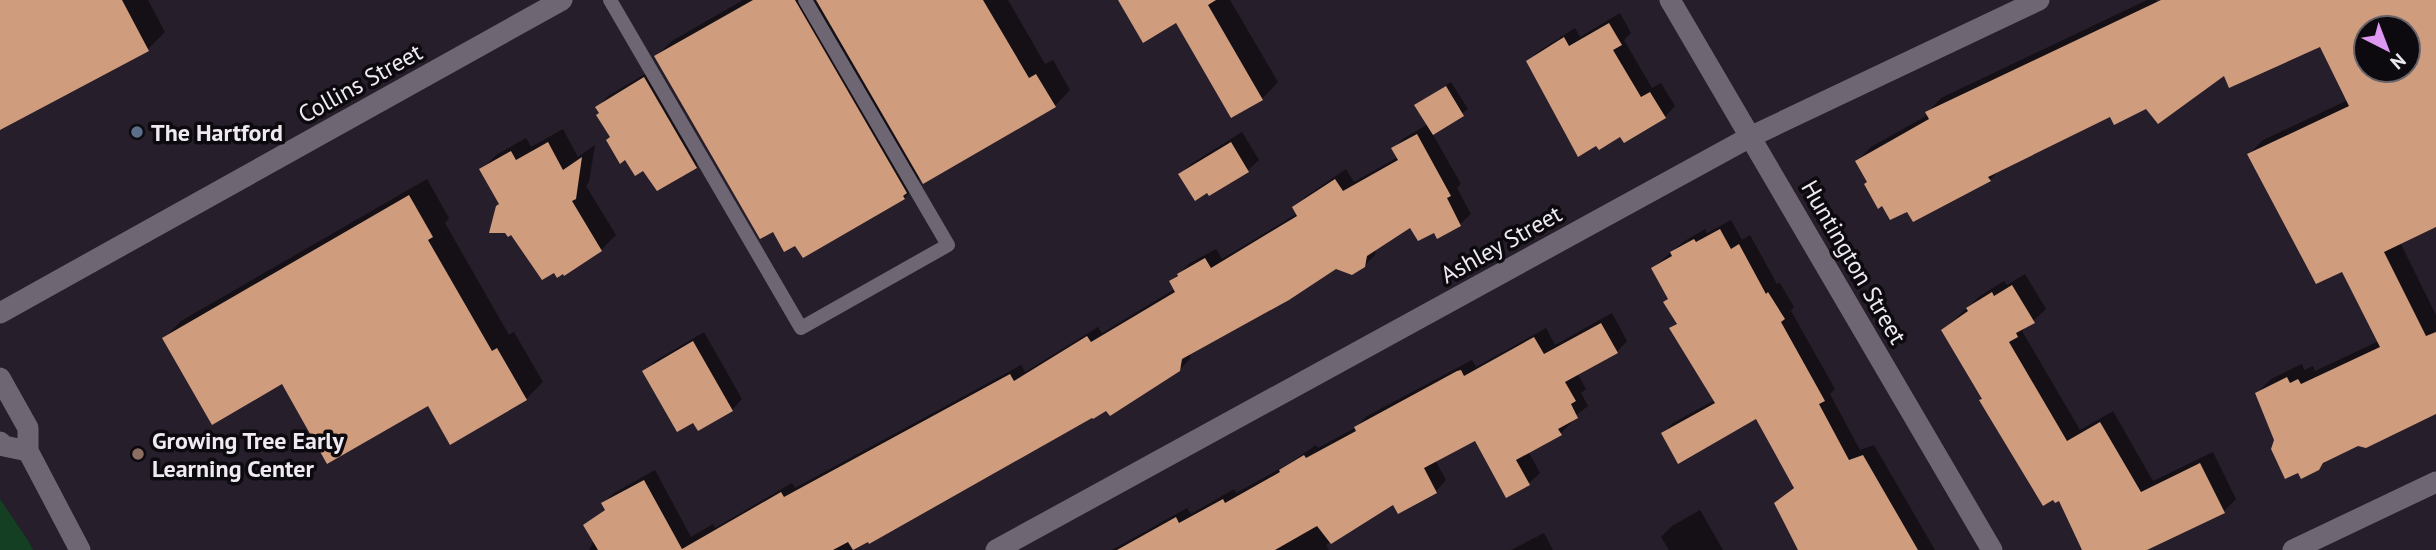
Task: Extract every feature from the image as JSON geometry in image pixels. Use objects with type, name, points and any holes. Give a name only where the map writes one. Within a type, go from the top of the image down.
[{"type":"street","name":"Collins Street","points":[[0,313],[562,0]]},
{"type":"street","name":"Huntington Street","points":[[1670,0],[1992,550]]},
{"type":"street","name":"Ashley Street","points":[[996,550],[1750,137],[2039,0]]},
{"type":"street","points":[[0,378],[28,428],[28,451],[80,550]]},
{"type":"street","points":[[0,442],[4,446],[28,451]]},
{"type":"street","points":[[2292,550],[2436,482]]},
{"type":"lane","points":[[610,0],[801,328],[948,245],[804,0]]},
{"type":"green space","points":[[0,499],[29,542],[33,550],[0,550]]},
{"type":"building","points":[[0,0],[122,0],[149,51],[0,130]]},
{"type":"building","points":[[753,0],[795,0],[907,193],[903,196],[905,199],[803,258],[795,246],[784,252],[773,232],[760,239],[654,56]]},
{"type":"building","points":[[816,0],[983,0],[1029,78],[1036,74],[1056,107],[923,184]]},
{"type":"building","points":[[1118,0],[1216,0],[1208,5],[1263,100],[1231,118],[1176,23],[1143,43]]},
{"type":"building","points":[[2161,0],[2436,0],[2436,227],[2384,252],[2426,336],[2436,332],[2436,414],[2366,448],[2358,446],[2323,463],[2319,470],[2301,479],[2298,473],[2285,479],[2271,449],[2274,440],[2255,393],[2287,377],[2290,383],[2298,379],[2301,384],[2380,347],[2342,272],[2316,284],[2247,154],[2349,106],[2320,47],[2229,88],[2224,76],[2158,124],[2146,109],[2114,125],[2110,117],[1988,177],[1991,181],[1913,222],[1907,212],[1890,220],[1882,206],[1878,209],[1855,161],[1929,119],[1925,112]]},
{"type":"building","points":[[1609,23],[1622,45],[1613,50],[1641,97],[1650,92],[1666,118],[1624,143],[1620,137],[1599,150],[1596,146],[1578,157],[1526,61],[1564,37],[1569,46]]},
{"type":"building","points":[[644,77],[697,168],[657,191],[643,171],[635,176],[625,160],[620,164],[606,140],[610,137],[596,115],[599,113],[595,107]]},
{"type":"building","points":[[1446,86],[1464,116],[1433,135],[1414,105]]},
{"type":"building","points":[[1417,134],[1451,196],[1447,198],[1461,226],[1437,239],[1434,233],[1418,241],[1410,228],[1367,256],[1365,267],[1352,275],[1336,269],[1289,300],[1182,359],[1180,371],[1110,416],[1106,411],[1092,418],[869,544],[868,542],[853,550],[848,542],[833,550],[598,550],[583,525],[605,510],[601,503],[644,480],[682,549],[781,492],[784,497],[1010,374],[1014,381],[1087,336],[1091,342],[1175,292],[1169,281],[1178,276],[1177,274],[1205,258],[1211,268],[1297,216],[1292,207],[1335,179],[1343,191],[1398,160],[1391,148]]},
{"type":"building","points":[[548,142],[563,170],[582,157],[576,199],[572,201],[602,251],[564,276],[563,274],[557,278],[554,273],[542,280],[511,235],[508,237],[505,233],[489,233],[496,206],[499,204],[479,169],[511,151],[516,160]]},
{"type":"building","points":[[1231,142],[1249,172],[1209,196],[1207,193],[1195,201],[1178,174]]},
{"type":"building","points":[[409,195],[433,237],[428,240],[492,351],[497,348],[527,400],[450,445],[428,406],[327,464],[282,384],[212,425],[162,338]]},
{"type":"building","points":[[1720,229],[1731,249],[1739,244],[1766,294],[1768,292],[1785,319],[1781,322],[1825,401],[1819,404],[1849,460],[1863,455],[1918,550],[1798,550],[1774,503],[1794,488],[1756,419],[1678,464],[1661,433],[1715,403],[1669,328],[1677,324],[1663,302],[1668,299],[1651,268],[1672,256],[1670,252]]},
{"type":"building","points":[[2012,285],[2035,323],[2016,333],[2018,337],[2009,342],[2067,441],[2100,422],[2141,492],[2200,463],[2225,513],[2147,550],[2082,550],[2059,501],[2055,503],[2053,500],[2043,506],[1979,400],[1982,399],[1941,330],[1968,311],[1966,308],[1992,292],[1994,296]]},
{"type":"building","points":[[1601,323],[1618,353],[1565,382],[1576,401],[1571,404],[1578,418],[1558,429],[1562,435],[1516,460],[1530,485],[1506,498],[1475,441],[1424,468],[1437,493],[1398,514],[1393,505],[1331,544],[1317,526],[1275,550],[1117,550],[1176,517],[1179,523],[1223,499],[1225,503],[1304,455],[1306,458],[1356,431],[1354,427],[1457,371],[1461,370],[1464,376],[1534,337],[1544,354]]},
{"type":"building","points":[[693,341],[733,411],[698,431],[693,423],[677,432],[642,371]]},
{"type":"place","name":"The Hartford","points":[[137,132]]},
{"type":"place","name":"Growing Tree Early Learning Center","points":[[138,454]]}]
